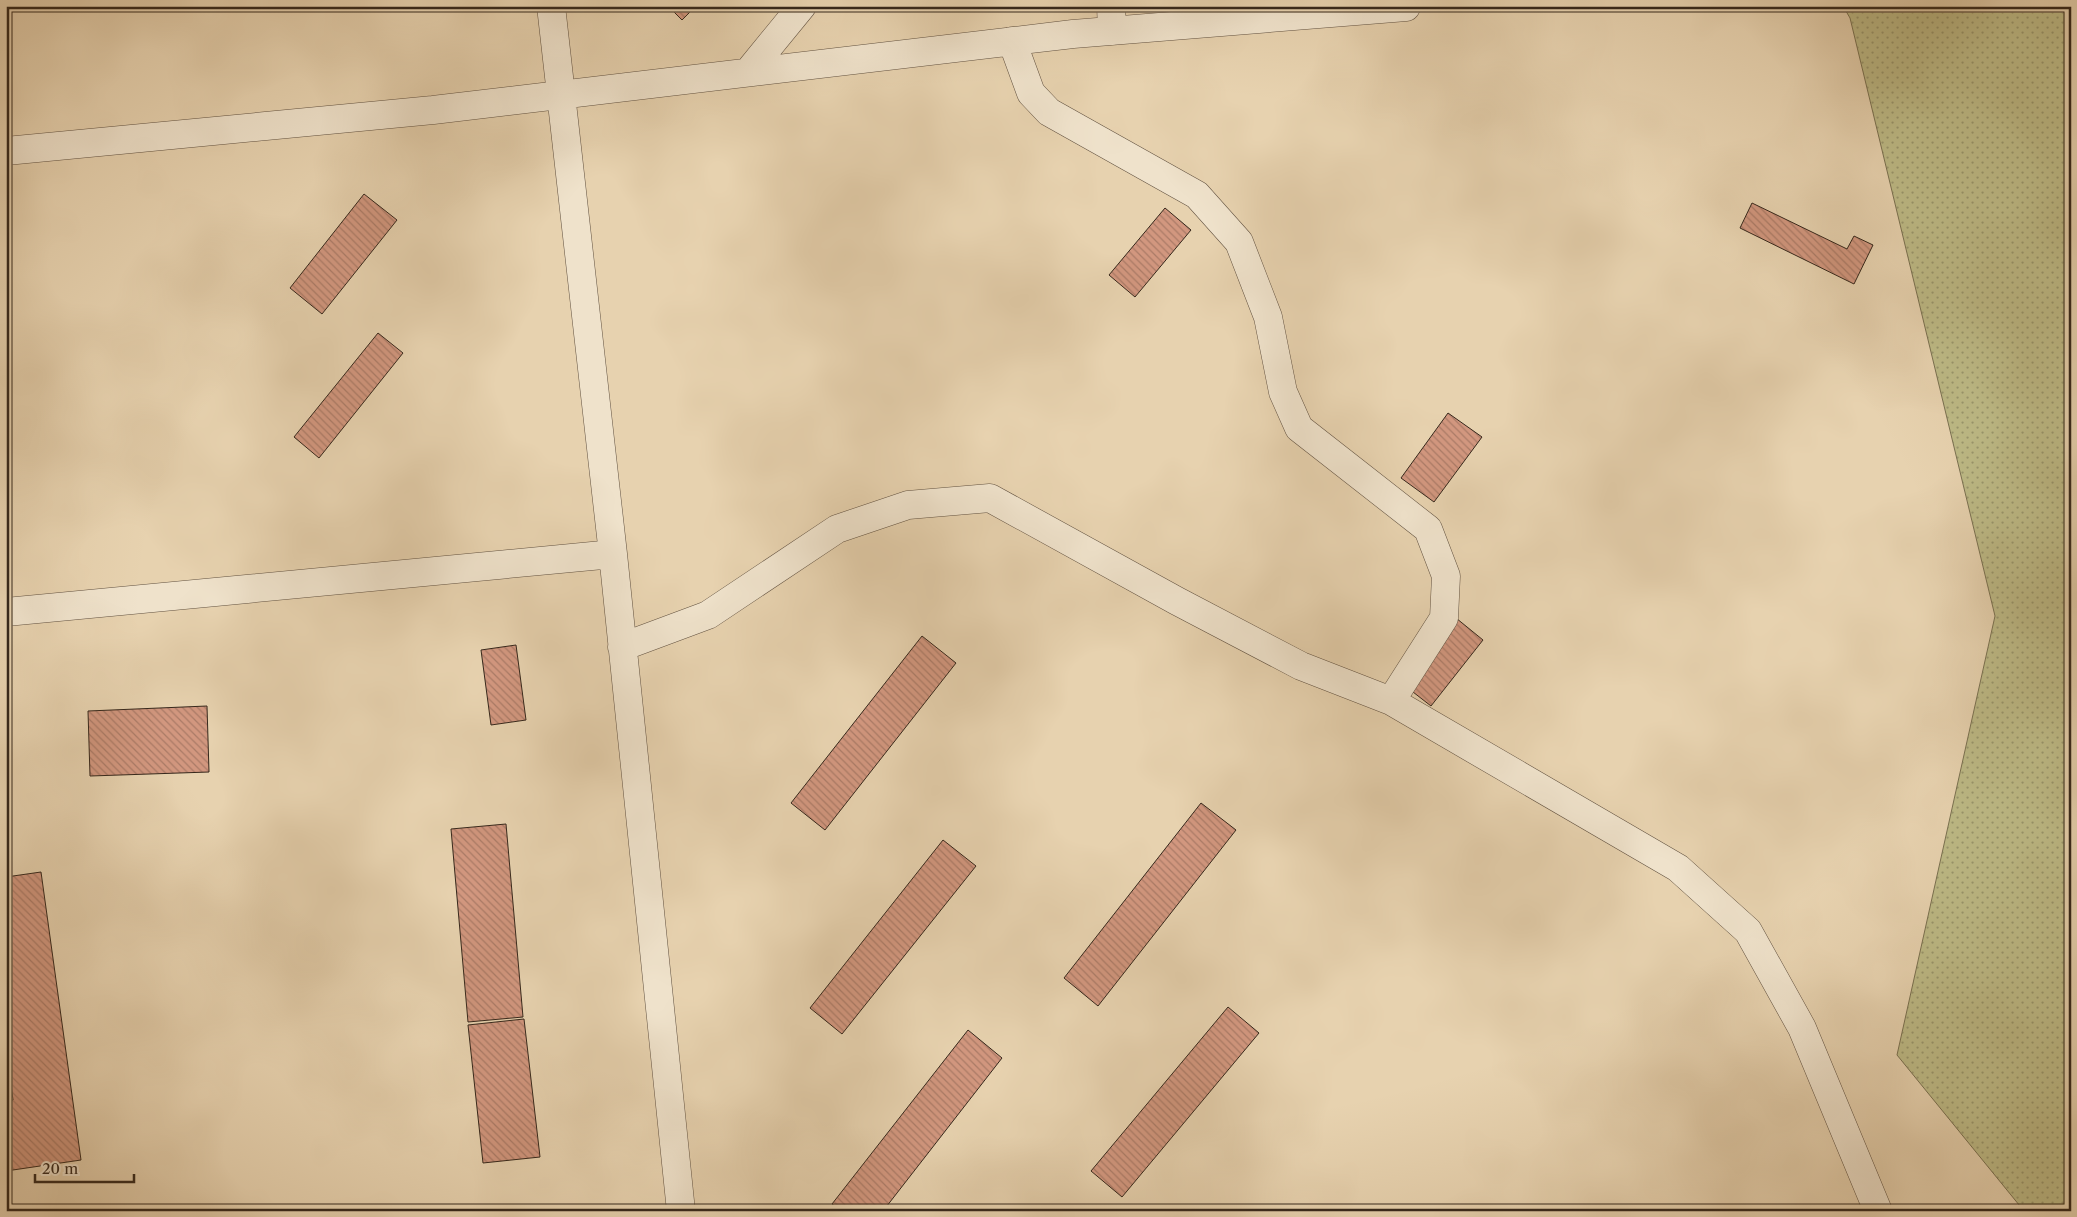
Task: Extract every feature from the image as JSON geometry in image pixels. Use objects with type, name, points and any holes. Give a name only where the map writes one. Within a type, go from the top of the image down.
[{"type":"street","points":[[551,6],[613,554],[681,1211]]},
{"type":"street","points":[[748,72],[802,6]]},
{"type":"street","points":[[6,151],[423,111],[1012,41],[1111,18],[1406,7]]},
{"type":"street","points":[[1012,41],[1031,93],[1049,112],[1197,195],[1239,242],[1268,317],[1283,392],[1299,428],[1428,529],[1446,576],[1444,618],[1391,701]]},
{"type":"street","points":[[622,647],[708,615],[837,528],[908,505],[990,498],[1177,601],[1301,666],[1391,701],[1678,868],[1748,931],[1802,1028],[1878,1211]]},
{"type":"street","points":[[6,612],[613,554]]},
{"type":"shaded area","points":[[1843,6],[2071,6],[2071,1211],[2024,1211],[1897,1055],[1995,616],[1850,18]]},
{"type":"building","points":[[668,6],[696,6],[682,20]]},
{"type":"building","points":[[364,194],[397,220],[322,314],[290,288]]},
{"type":"building","points":[[1752,203],[1847,249],[1854,236],[1873,245],[1854,284],[1740,228]]},
{"type":"building","points":[[1165,208],[1191,230],[1135,297],[1109,275]]},
{"type":"building","points":[[378,333],[403,353],[319,458],[294,437]]},
{"type":"building","points":[[1448,413],[1482,437],[1434,502],[1401,478]]},
{"type":"building","points":[[1456,618],[1483,640],[1431,706],[1404,685]]},
{"type":"building","points":[[922,636],[956,663],[825,830],[791,803]]},
{"type":"building","points":[[516,645],[526,720],[491,725],[481,650]]},
{"type":"building","points":[[207,706],[209,772],[90,776],[88,711]]},
{"type":"building","points":[[1201,803],[1236,830],[1098,1006],[1064,978]]},
{"type":"building","points":[[506,824],[523,1017],[468,1022],[451,829]]},
{"type":"building","points":[[943,840],[976,866],[842,1034],[810,1008]]},
{"type":"building","points":[[41,872],[81,1160],[6,1171],[6,1101],[13,1100],[6,1048],[6,877]]},
{"type":"building","points":[[1228,1007],[1259,1033],[1122,1197],[1091,1171]]},
{"type":"building","points":[[524,1019],[540,1157],[483,1163],[468,1025]]},
{"type":"building","points":[[968,1030],[1002,1058],[883,1211],[841,1211],[832,1204]]}]
